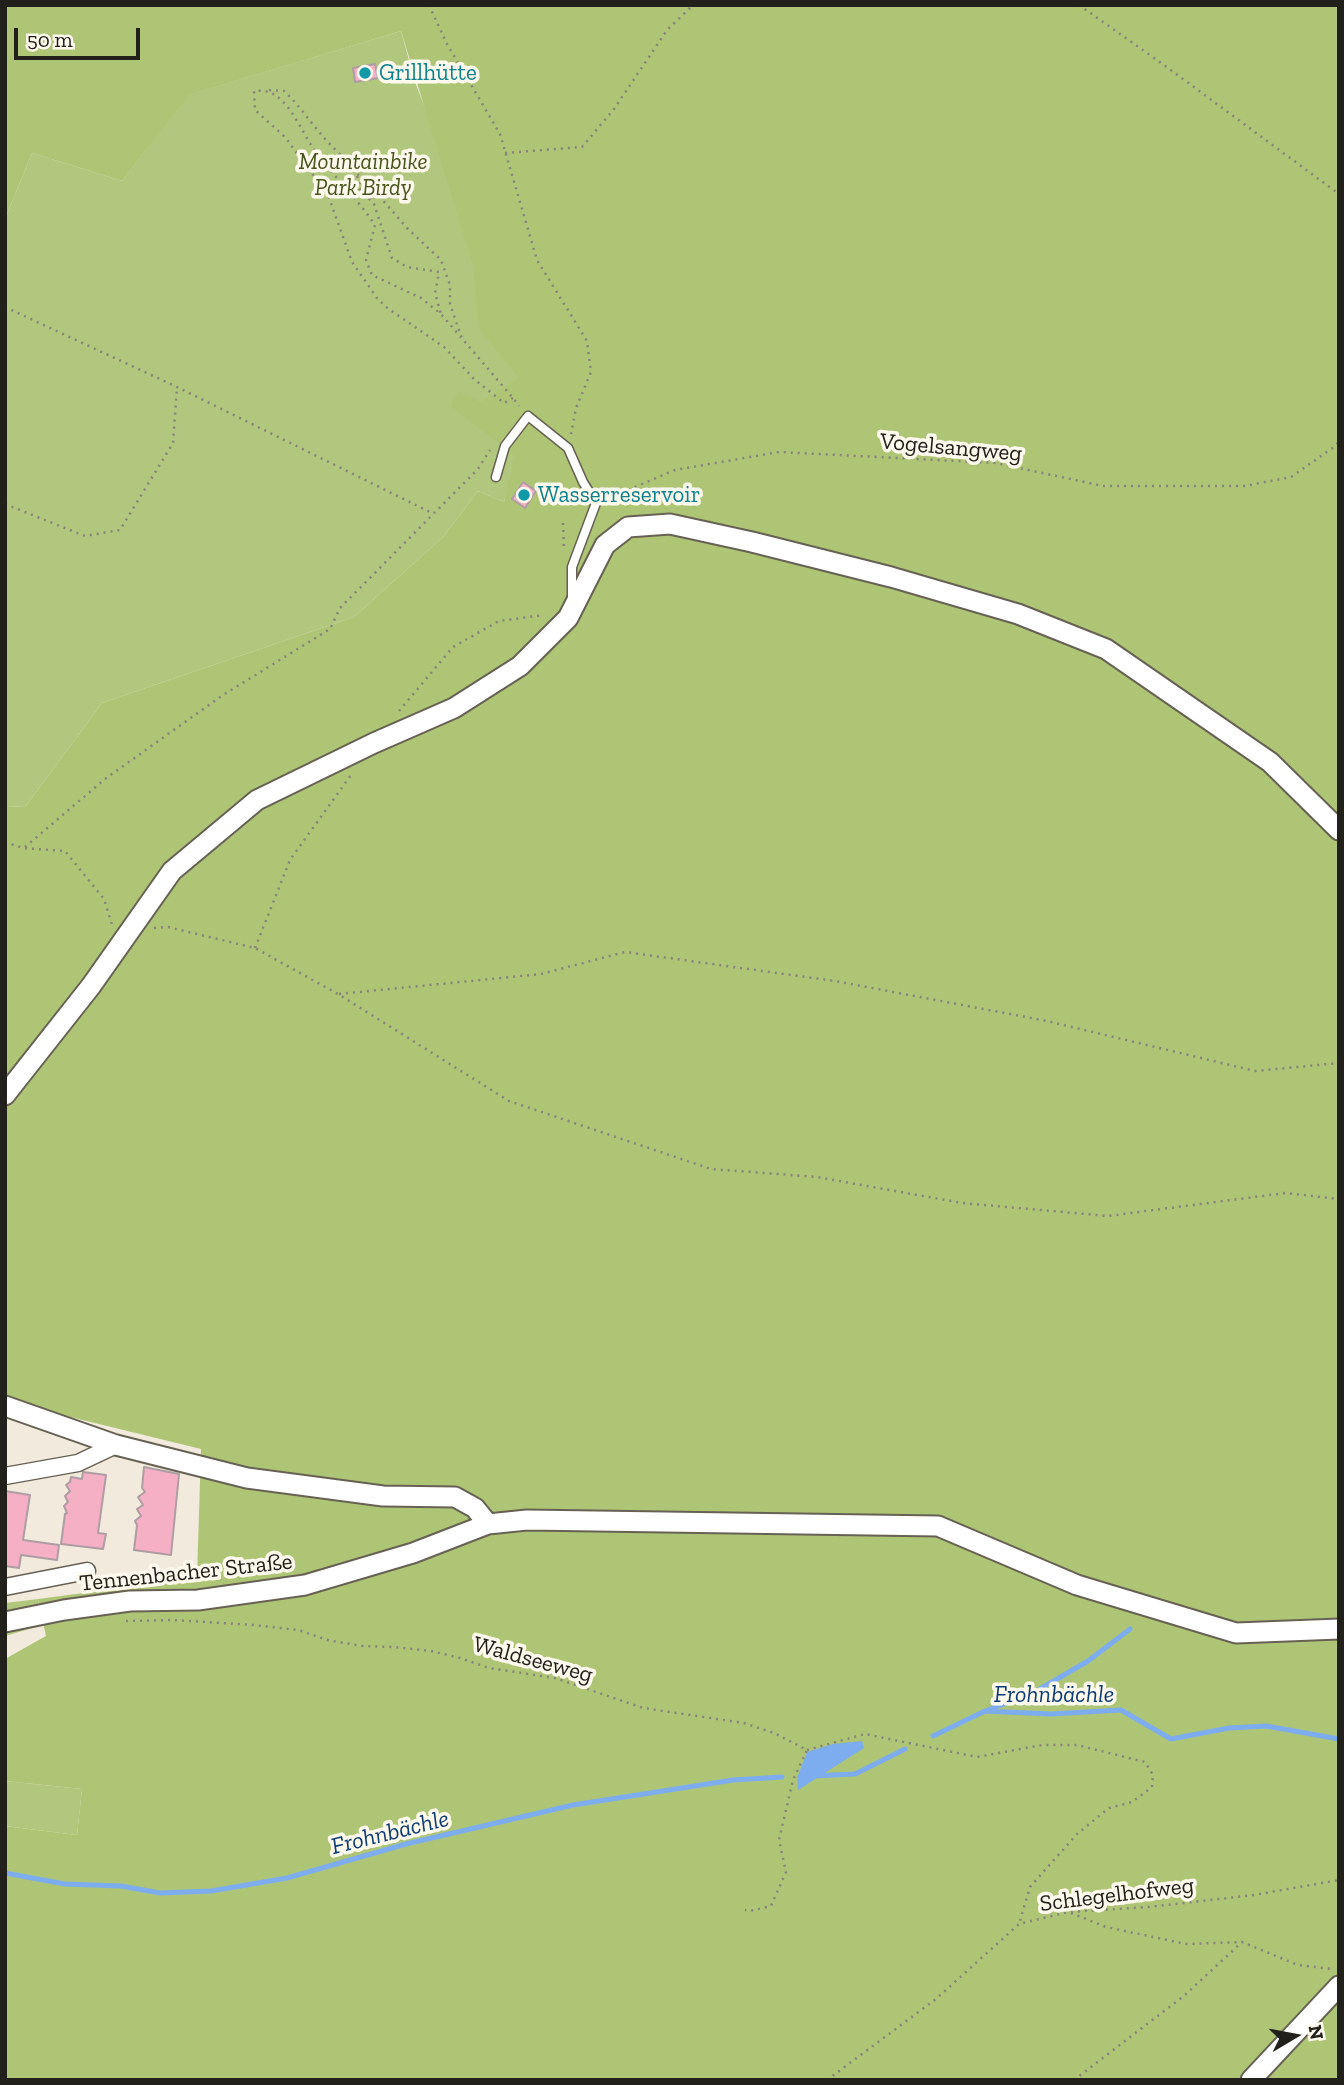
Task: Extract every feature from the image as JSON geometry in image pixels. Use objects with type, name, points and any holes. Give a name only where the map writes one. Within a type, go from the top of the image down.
[{"type":"street","points":[[5,1095],[119,946],[172,871],[257,800],[374,743],[454,708],[520,666],[568,618],[605,545],[628,527],[670,524],[891,577],[1018,614],[1106,649],[1270,762],[1339,830]]},
{"type":"street","points":[[5,1406],[116,1445],[247,1478],[383,1496],[455,1497],[475,1508],[488,1524]]},
{"type":"street","points":[[5,1476],[78,1463],[116,1445]]},
{"type":"street","name":"Tennenbacher Straße","points":[[5,1622],[130,1601],[198,1600],[305,1585],[413,1553],[488,1524],[527,1520],[938,1526],[1077,1584],[1236,1633],[1339,1629]]},
{"type":"street","points":[[5,1587],[87,1571]]},
{"type":"street","points":[[1251,2080],[1339,1986]]},
{"type":"lane","points":[[496,477],[505,446],[528,416],[568,448],[596,503],[572,567],[572,611]]},
{"type":"path","points":[[429,5],[447,44],[500,134],[537,260],[587,341],[591,372],[576,408],[568,448]]},
{"type":"path","points":[[505,153],[582,147],[614,109],[667,30],[693,5]]},
{"type":"path","points":[[1079,5],[1339,194]]},
{"type":"path","points":[[263,90],[274,94],[283,103],[315,151],[364,208],[375,225],[366,260],[372,275],[421,298],[441,314],[463,342],[513,398],[504,403],[474,379],[444,347],[377,298],[352,262],[328,195],[285,137],[255,110],[254,91],[263,90],[284,91],[366,183],[370,197],[380,197],[407,228],[441,260],[450,285],[450,304],[463,342]]},
{"type":"path","points":[[355,171],[360,182],[358,187],[374,204],[392,258],[407,267],[439,272],[435,293],[441,314]]},
{"type":"path","points":[[5,307],[177,387],[432,513]]},
{"type":"path","points":[[5,504],[85,536],[120,530],[173,443],[177,387]]},
{"type":"path","name":"Vogelsangweg","points":[[596,503],[675,470],[779,452],[996,463],[1103,486],[1245,486],[1291,477],[1339,442]]},
{"type":"path","points":[[23,848],[115,772],[223,695],[330,629],[340,608],[478,469],[491,449]]},
{"type":"path","points":[[397,713],[453,647],[499,621],[572,611]]},
{"type":"path","points":[[256,948],[290,860],[351,775]]},
{"type":"path","points":[[5,842],[23,848],[65,851],[104,899],[119,946]]},
{"type":"path","points":[[145,929],[168,927],[256,948],[338,994],[509,1101],[710,1169],[817,1177],[962,1203],[1108,1216],[1286,1193],[1339,1199]]},
{"type":"path","points":[[338,994],[541,974],[625,952],[835,981],[1007,1013],[1255,1071],[1339,1063]]},
{"type":"path","name":"Waldseeweg","points":[[126,1621],[173,1620],[299,1629],[327,1640],[362,1646],[431,1651],[489,1668],[555,1678],[643,1708],[744,1723],[774,1733],[807,1750]]},
{"type":"path","points":[[746,1910],[771,1906],[786,1872],[779,1840],[794,1786],[793,1780],[807,1750],[865,1734],[977,1757],[1042,1745],[1077,1745],[1145,1762],[1153,1775],[1152,1787],[1132,1802],[1109,1808],[1077,1834],[1030,1886],[1020,1924]]},
{"type":"path","name":"Schlegelhofweg","points":[[827,2080],[936,1998],[1020,1924],[1068,1912],[1241,1897],[1339,1880]]},
{"type":"path","points":[[1068,1912],[1106,1927],[1186,1944],[1242,1942],[1298,1965],[1339,1969]]},
{"type":"path","points":[[1074,2080],[1185,1995],[1242,1942]]},
{"type":"green space","points":[[5,5],[1339,5],[1339,2080],[5,2080],[5,1826],[77,1835],[82,1789],[5,1781],[5,1659],[46,1636],[38,1599],[197,1578],[201,1449],[5,1401],[5,806],[25,807],[102,703],[354,617],[443,537],[478,491],[504,502],[515,456],[451,406],[458,391],[481,402],[519,378],[479,329],[473,265],[401,31],[189,95],[122,181],[32,153],[5,219]]},
{"type":"green space","name":"Mountainbike Park Birdy","points":[[401,31],[415,82],[535,390],[504,502],[478,491],[443,537],[354,617],[102,703],[25,807],[5,806],[5,219],[32,153],[122,181],[188,95]]},
{"type":"green space","points":[[38,1599],[43,1625],[5,1636],[5,1603]]},
{"type":"green space","points":[[5,1781],[82,1789],[77,1835],[5,1826]]},
{"type":"water","points":[[862,1741],[864,1748],[798,1790],[797,1778],[807,1752],[833,1744]]},
{"type":"building","name":"Grillhütte","points":[[375,64],[378,78],[355,82],[353,68]]},
{"type":"building","name":"Wasserreservoir","points":[[523,482],[536,491],[525,508],[512,499]]},
{"type":"building","points":[[144,1467],[179,1474],[171,1555],[134,1550],[137,1525],[135,1521],[141,1516],[137,1509],[143,1505],[138,1497],[145,1492],[142,1488]]},
{"type":"building","points":[[83,1472],[106,1475],[98,1533],[106,1534],[103,1549],[61,1544],[67,1513],[64,1506],[68,1502],[65,1496],[70,1491],[66,1485],[71,1477],[82,1479]]},
{"type":"building","points":[[5,1491],[30,1495],[23,1540],[59,1545],[57,1560],[21,1555],[19,1568],[5,1566]]},
{"type":"waterway","points":[[988,1710],[1033,1693],[1088,1661],[1130,1629]]},
{"type":"waterway","name":"Frohnbächle","points":[[933,1736],[985,1711],[1051,1714],[1121,1710],[1171,1739],[1229,1728],[1266,1726],[1339,1739]]},
{"type":"waterway","name":"Frohnbächle","points":[[813,1776],[855,1774],[905,1749]]},
{"type":"waterway","name":"Frohnbächle","points":[[5,1873],[65,1884],[121,1886],[160,1893],[211,1891],[287,1878],[406,1844],[573,1805],[733,1780],[782,1777]]},
{"type":"place","name":"Grillhütte","points":[[365,73]]},
{"type":"place","name":"Wasserreservoir","points":[[524,495]]}]
